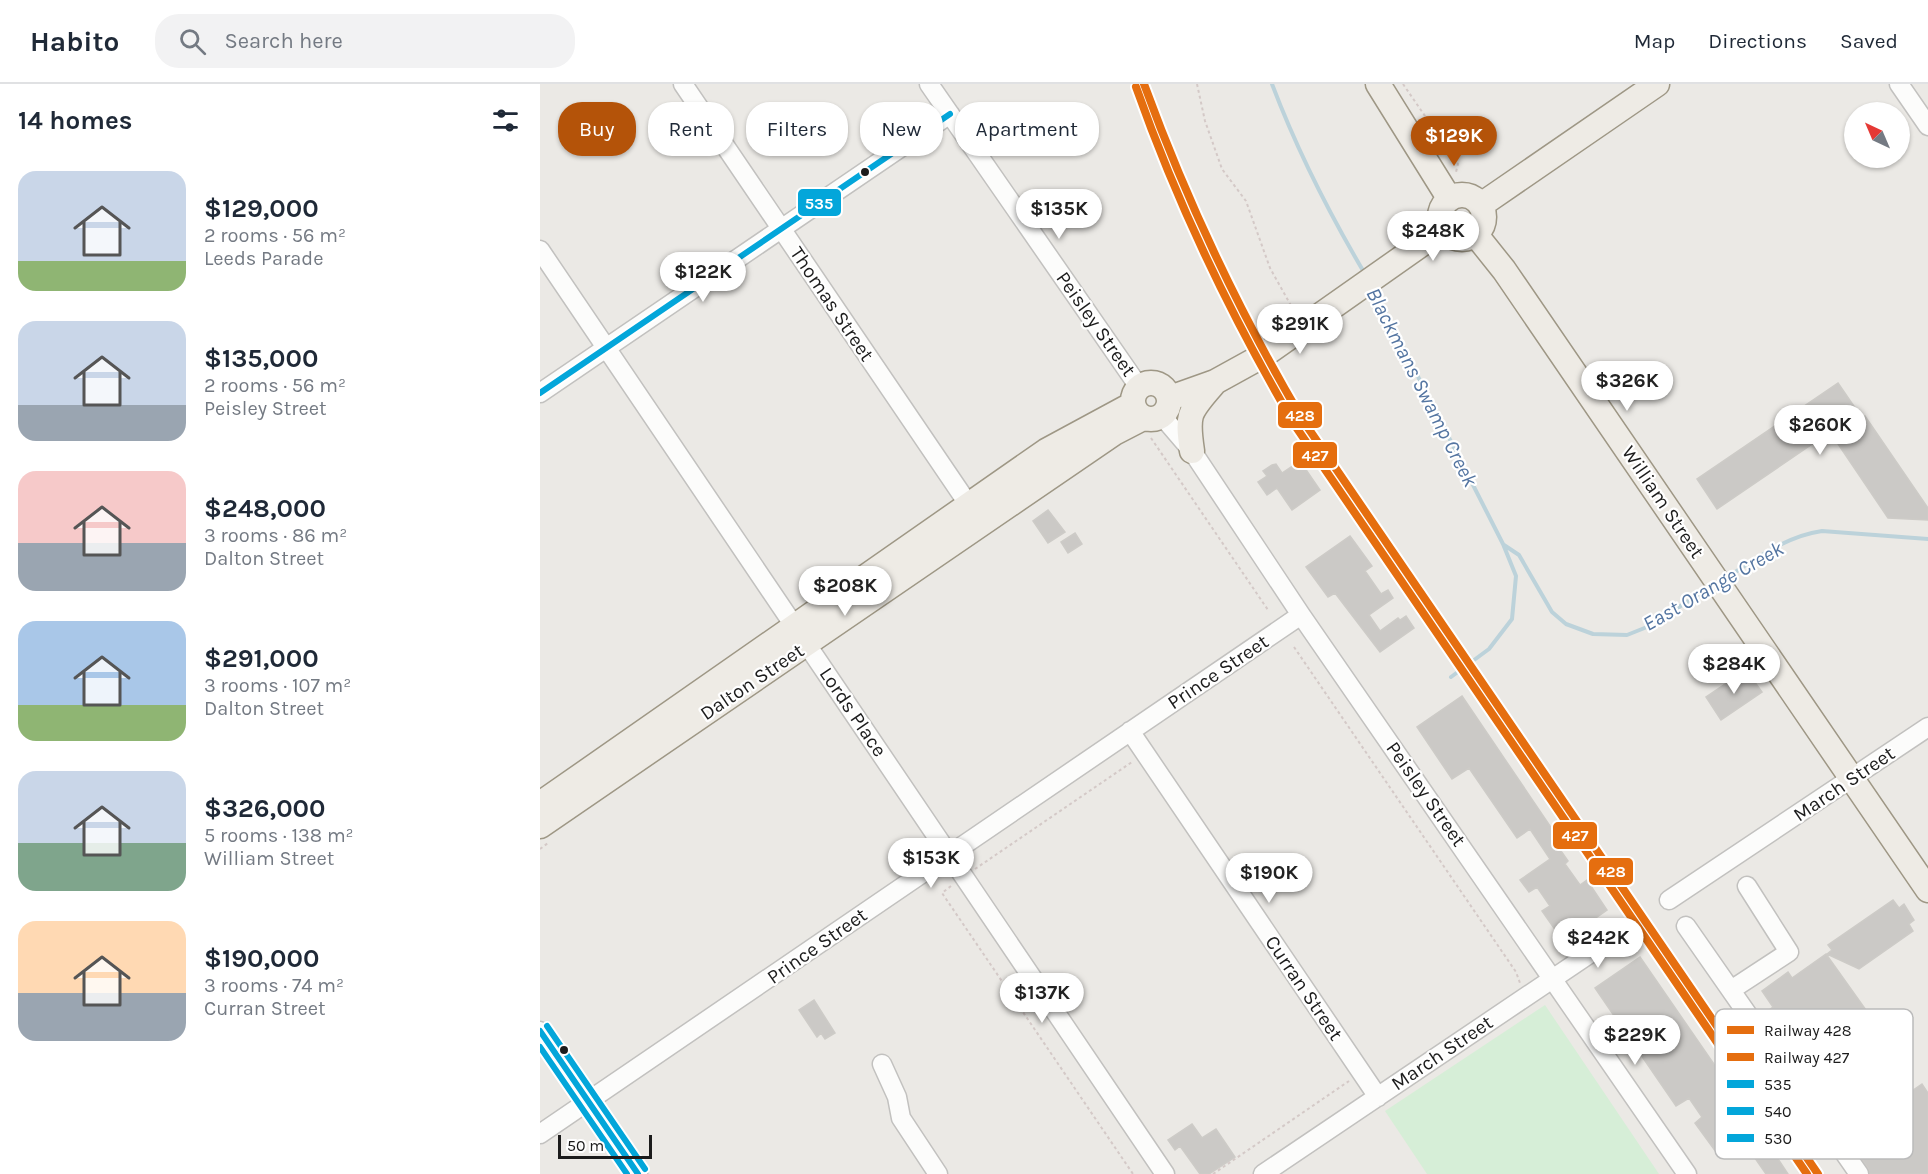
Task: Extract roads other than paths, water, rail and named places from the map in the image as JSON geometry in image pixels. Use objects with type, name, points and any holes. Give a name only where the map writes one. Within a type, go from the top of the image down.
[{"type":"main road","points":[[1378,84],[1449,198]]},
{"type":"main road","points":[[1481,205],[1657,84]]},
{"type":"main road","points":[[1456,195],[1470,196],[1481,205],[1484,211],[1483,224],[1476,235],[1462,239],[1448,235],[1443,229],[1439,216],[1449,198],[1456,195]]},
{"type":"main road","name":"Dalton Street","points":[[540,826],[801,636],[975,514],[1150,410],[1215,382],[1264,355],[1443,229]]},
{"type":"main road","name":"William Street","points":[[1476,235],[1504,270],[1928,890]]},
{"type":"main road","points":[[1192,451],[1188,423],[1190,417],[1193,409],[1215,382]]},
{"type":"main road","name":"Dalton Street","points":[[540,804],[801,636]]},
{"type":"street","name":"Thomas Street","points":[[683,84],[975,514]]},
{"type":"street","name":"Peisley Street","points":[[929,84],[1150,410],[1192,451],[1302,615],[1554,977],[1687,1174]]},
{"type":"street","points":[[1899,84],[1928,126]]},
{"type":"street","points":[[540,393],[950,114]]},
{"type":"street","name":"Lords Place","points":[[540,250],[1166,1174]]},
{"type":"street","name":"Prince Street","points":[[540,1134],[1302,615]]},
{"type":"street","name":"March Street","points":[[1669,900],[1928,727]]},
{"type":"street","name":"Curran Street","points":[[1130,731],[1378,1097]]},
{"type":"street","points":[[1731,990],[1790,952],[1747,886]]},
{"type":"street","points":[[1686,926],[1744,1009]]},
{"type":"street","name":"March Street","points":[[1263,1174],[1622,932]]},
{"type":"street","points":[[540,1031],[638,1174]]},
{"type":"street","points":[[882,1064],[897,1097],[901,1118],[938,1174]]},
{"type":"street","points":[[1849,1159],[1859,1174]]},
{"type":"waterway","name":"Blackmans Swamp Creek","points":[[1272,84],[1314,181],[1365,274]]},
{"type":"waterway","name":"Blackmans Swamp Creek","points":[[1373,288],[1503,544],[1516,576],[1512,619],[1489,649],[1451,677]]},
{"type":"waterway","name":"East Orange Creek","points":[[1726,578],[1784,543],[1822,531],[1928,539]]},
{"type":"waterway","name":"East Orange Creek","points":[[1504,545],[1519,555],[1552,612],[1566,624],[1593,634],[1627,635],[1647,627],[1711,587]]},
{"type":"rail line","name":"428","points":[[1144,84],[1178,171],[1216,257],[1258,340],[1304,422],[1715,1023]]},
{"type":"rail line","name":"427","points":[[1136,87],[1170,175],[1208,261],[1250,345],[1296,427],[1715,1040]]},
{"type":"rail line","name":"427","points":[[1797,1159],[1807,1174]]},
{"type":"rail line","name":"428","points":[[1808,1159],[1818,1174]]}]
